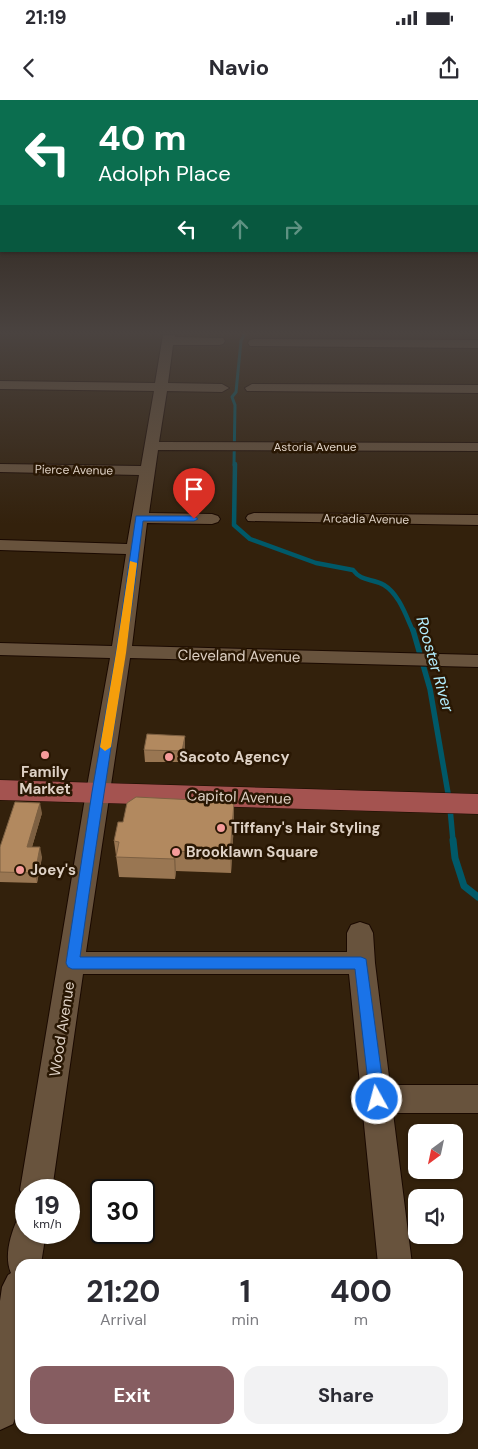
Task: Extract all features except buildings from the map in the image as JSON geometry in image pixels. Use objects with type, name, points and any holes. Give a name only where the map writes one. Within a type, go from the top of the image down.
[{"type":"main road","name":"Capitol Avenue","points":[[0,790],[476,804]]},
{"type":"street","name":"Wood Avenue","points":[[38,1179],[97,792],[121,653],[134,549],[159,398]]},
{"type":"street","name":"Astoria Avenue","points":[[152,446],[478,448]]},
{"type":"street","name":"Pierce Avenue","points":[[0,468],[147,471]]},
{"type":"street","points":[[139,518],[212,519]]},
{"type":"street","name":"Arcadia Avenue","points":[[254,518],[478,520]]},
{"type":"street","points":[[0,545],[134,549]]},
{"type":"street","name":"Cleveland Avenue","points":[[0,649],[478,661]]},
{"type":"street","points":[[360,933],[361,963],[394,1259]]},
{"type":"street","points":[[72,963],[361,963]]},
{"type":"street","points":[[377,1099],[478,1099]]},
{"type":"street","points":[[25,1259],[27,1244]]},
{"type":"street","points":[[0,1411],[15,1318]]},
{"type":"waterway","name":"Rooster River","points":[[232,398],[235,405],[234,465]]},
{"type":"waterway","name":"Rooster River","points":[[235,464],[234,525],[250,539],[316,563],[353,570],[363,578],[384,585],[398,600],[413,631]]},
{"type":"waterway","name":"Rooster River","points":[[413,630],[430,689],[449,799]]},
{"type":"waterway","name":"Rooster River","points":[[450,808],[453,841]]},
{"type":"waterway","name":"Rooster River","points":[[453,840],[455,858],[464,886],[478,897]]},
{"type":"slow traffic","points":[[105,747],[121,653],[133,563]]},
{"type":"place","name":"Family Market","points":[[45,755]]},
{"type":"place","name":"Sacoto Agency","points":[[169,757]]},
{"type":"place","name":"Tiffany's Hair Styling","points":[[221,828]]},
{"type":"place","name":"Brooklawn Square","points":[[176,852]]},
{"type":"place","name":"Joey's","points":[[20,870]]},
{"type":"route","points":[[194,519],[139,518],[121,653],[97,792],[72,963],[361,963],[377,1099]]}]
